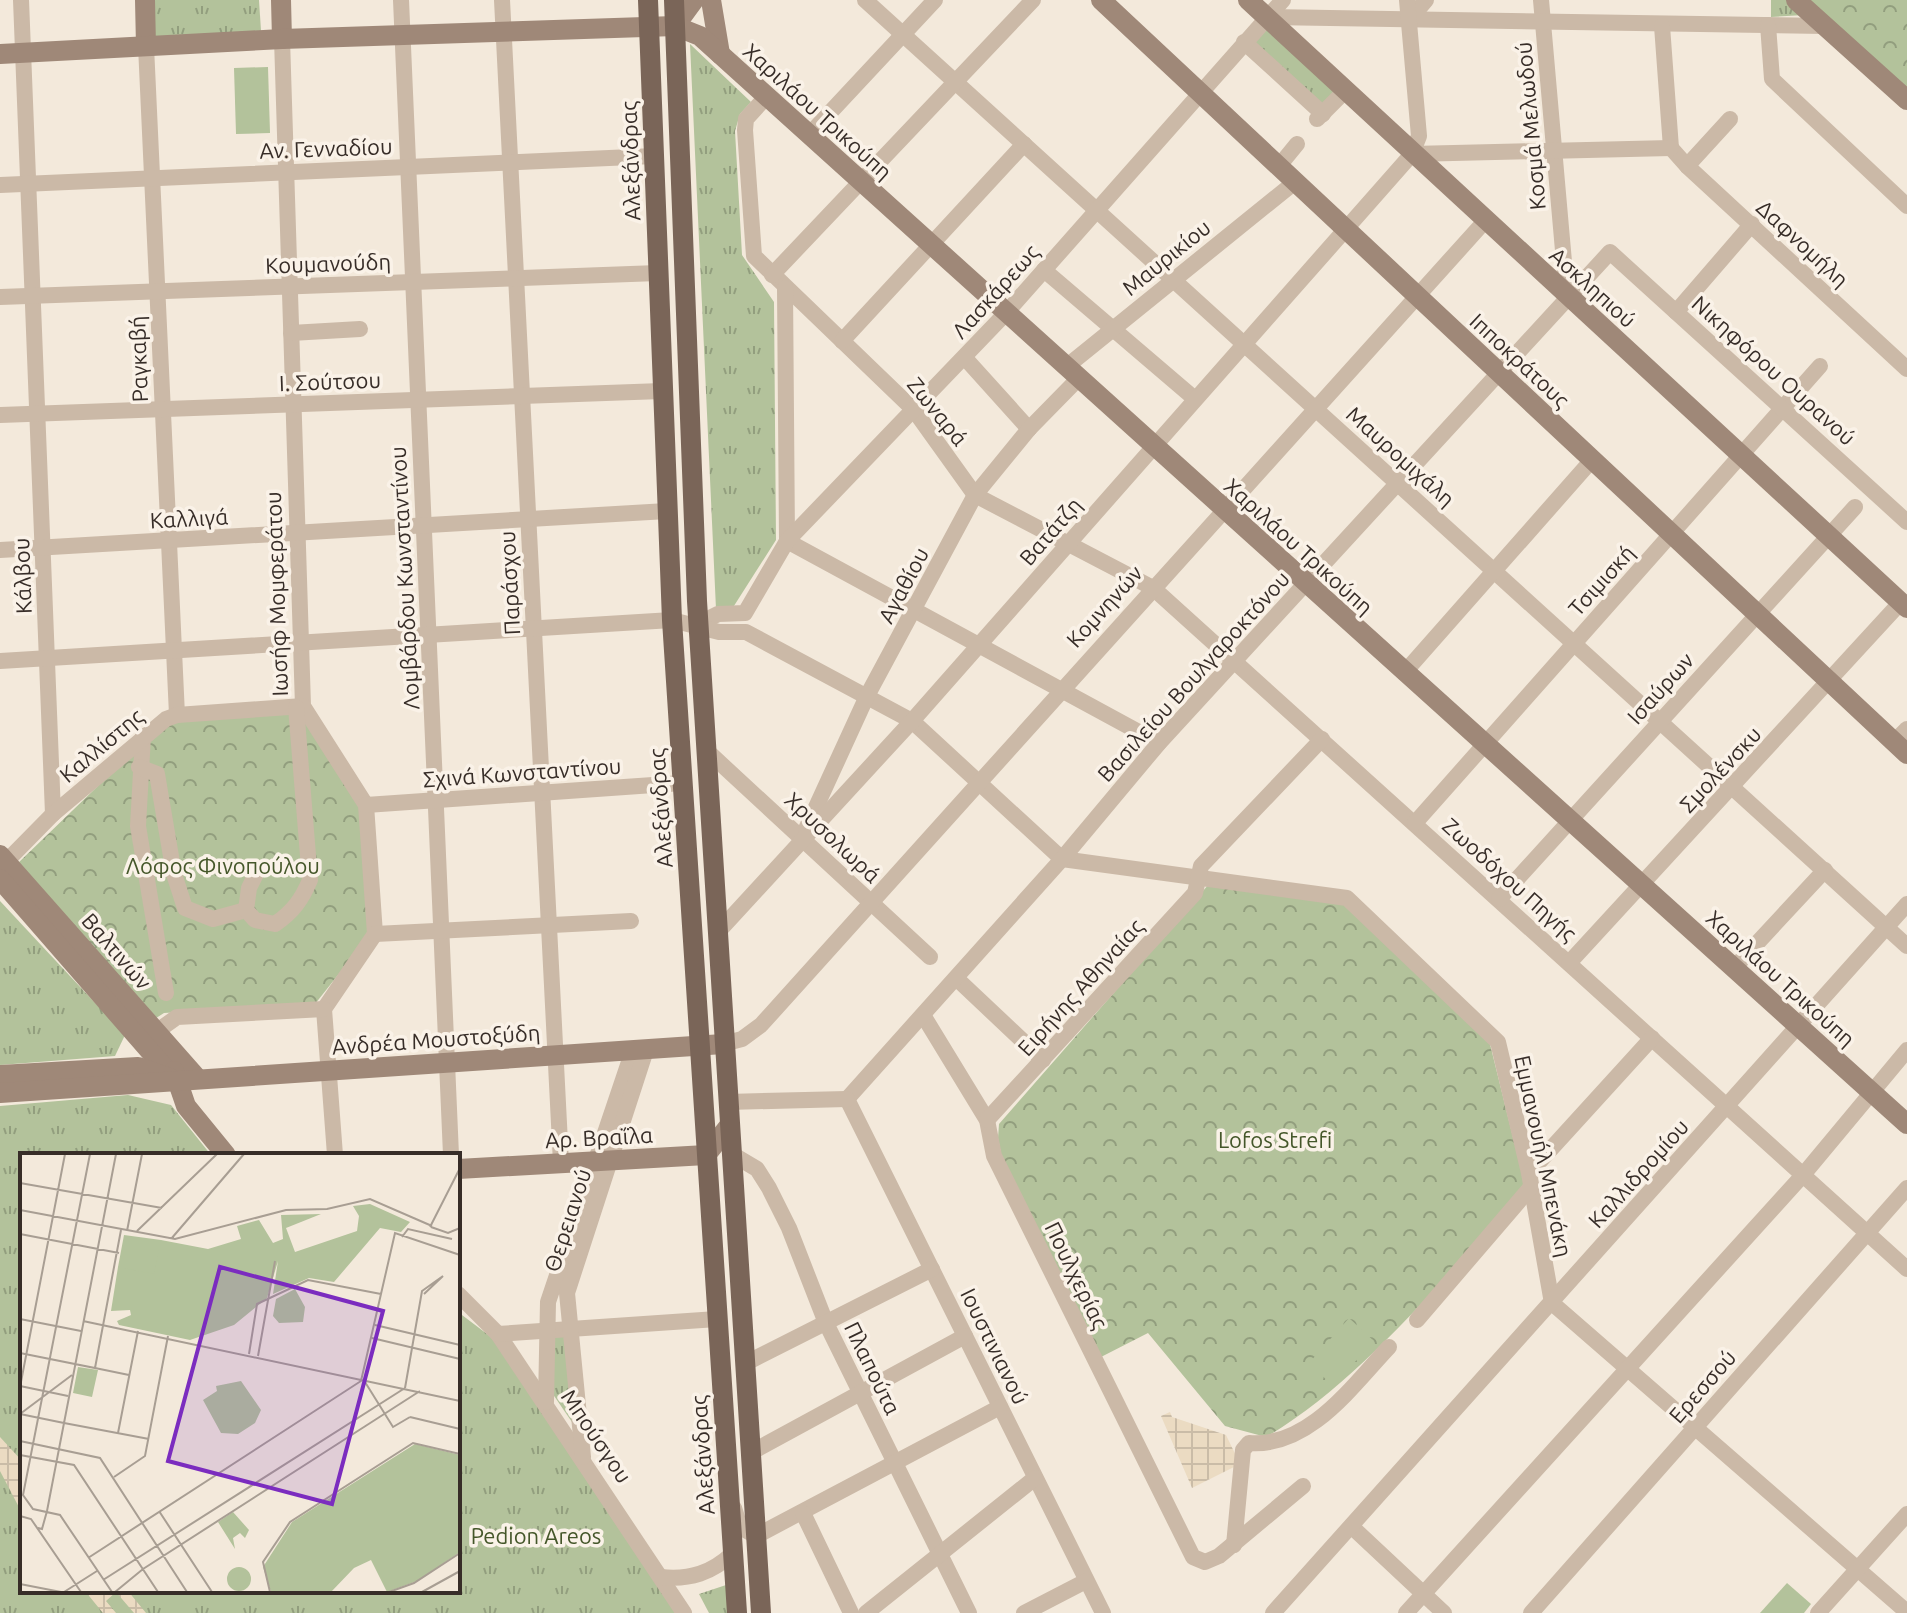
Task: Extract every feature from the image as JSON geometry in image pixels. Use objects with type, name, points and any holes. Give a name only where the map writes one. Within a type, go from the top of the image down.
[{"type":"main road","name":"Αλεξάνδρας","points":[[648,0],[672,620],[737,1613]]},
{"type":"main road","points":[[674,0],[698,624],[761,1613]]},
{"type":"street","name":"Κάλβου","points":[[21,0],[53,814]]},
{"type":"street","name":"Ραγκαβή","points":[[145,0],[177,715]]},
{"type":"street","name":"Ιωσήφ Μομφεράτου","points":[[281,0],[301,642],[300,707],[366,805],[375,934]]},
{"type":"street","name":"Λομβάρδου Κωνσταντίνου","points":[[401,0],[451,1153]]},
{"type":"street","name":"Παράσχου","points":[[502,0],[561,1163]]},
{"type":"street","points":[[0,54],[282,39],[675,26],[694,0]]},
{"type":"street","points":[[711,0],[720,54]]},
{"type":"street","name":"Μαυρομιχάλη","points":[[865,0],[1907,946]]},
{"type":"street","points":[[809,135],[935,0]]},
{"type":"street","points":[[772,275],[1033,0]]},
{"type":"street","name":"Ιπποκράτους","points":[[1101,0],[1830,683],[1903,742]]},
{"type":"street","name":"Ασκληπιού","points":[[1248,0],[1264,9],[1344,92],[1904,605]]},
{"type":"street","name":"Λασκάρεως","points":[[745,613],[787,541],[1006,313],[1201,93],[1244,42],[1264,9],[1283,0]]},
{"type":"street","points":[[1407,0],[1419,136],[1412,154],[1671,148],[1662,26]]},
{"type":"street","points":[[1409,20],[1426,0]]},
{"type":"street","name":"Κοσμά Μελωδού","points":[[1541,0],[1567,296]]},
{"type":"street","points":[[1796,0],[1907,100]]},
{"type":"street","points":[[1264,9],[1409,20],[1824,26]]},
{"type":"street","points":[[1768,25],[1772,79],[1907,206]]},
{"type":"street","name":"Χαριλάου Τρικούπη","points":[[675,26],[700,36],[1304,584],[1569,822],[1643,884],[1907,1124]]},
{"type":"street","points":[[1244,42],[1320,117],[1344,92]]},
{"type":"street","name":"Ζωναρά","points":[[767,96],[746,119],[752,251],[785,288],[914,410],[975,495],[1067,545]]},
{"type":"street","points":[[1687,166],[1730,119]]},
{"type":"street","points":[[842,341],[1024,144]]},
{"type":"street","points":[[1279,166],[1297,144]]},
{"type":"street","name":"Δαφνομήλη","points":[[1671,148],[1907,369]]},
{"type":"street","name":"Βατάτζη","points":[[717,933],[912,721],[1412,154]]},
{"type":"street","name":"Αν. Γενναδίου","points":[[0,185],[654,156]]},
{"type":"street","name":"Μαυρικίου","points":[[1072,372],[1112,329],[1295,182]]},
{"type":"street","name":"Κομνηνών","points":[[699,1046],[742,1039],[761,1025],[1485,221]]},
{"type":"street","points":[[1676,312],[1752,224]]},
{"type":"street","name":"Βασιλείου Βουλγαροκτόνου","points":[[847,1099],[1062,859],[1159,743],[1236,662],[1396,481],[1610,252]]},
{"type":"street","name":"Νικηφόρου Ουρανού","points":[[1610,252],[1907,522]]},
{"type":"street","points":[[1044,270],[1195,399]]},
{"type":"street","name":"Κουμανούδη","points":[[0,297],[658,273]]},
{"type":"street","points":[[785,288],[787,541],[1159,743]]},
{"type":"street","points":[[291,333],[360,329]]},
{"type":"street","points":[[965,358],[1029,429]]},
{"type":"street","name":"Τσιμισκή","points":[[1415,823],[1820,366]]},
{"type":"street","name":"Αγαθίου","points":[[802,838],[867,696],[975,495],[1072,372]]},
{"type":"street","name":"Ι. Σούτσου","points":[[0,415],[662,391]]},
{"type":"street","points":[[1404,673],[1592,460]]},
{"type":"street","name":"Ισαύρων","points":[[1499,899],[1855,507]]},
{"type":"street","name":"Καλλιγά","points":[[0,550],[298,534],[528,516],[667,511]]},
{"type":"street","name":"Ζωοδόχου Πηγής","points":[[1067,545],[1153,588],[1907,1269]]},
{"type":"street","name":"Σμολένσκυ","points":[[1569,963],[1904,605]]},
{"type":"street","points":[[698,624],[718,614],[745,613],[746,632]]},
{"type":"street","points":[[0,661],[672,620],[698,624],[719,632],[746,632],[912,721],[1062,859]]},
{"type":"street","points":[[259,868],[249,888],[246,910],[255,920],[275,924],[303,898],[310,880],[300,707]]},
{"type":"street","name":"Καλλίστης","points":[[2,866],[53,814],[143,736],[177,715],[300,707]]},
{"type":"street","points":[[143,736],[138,826],[166,993]]},
{"type":"street","name":"Ειρήνης Αθηναίας","points":[[987,1120],[1195,893],[1201,866],[1322,739]]},
{"type":"street","name":"Χρυσολωρά","points":[[706,750],[930,957]]},
{"type":"street","points":[[139,767],[157,774],[174,874],[185,908],[213,919],[246,910]]},
{"type":"street","name":"Σχινά Κωνσταντίνου","points":[[366,805],[682,783]]},
{"type":"street","name":"Εμμανουήλ Μπενάκη","points":[[1062,859],[1347,898],[1498,1042],[1530,1180],[1552,1303]]},
{"type":"street","name":"Βαλτινών","points":[[2,866],[176,1081]]},
{"type":"street","name":"Βαλτινών","points":[[2,866],[198,1079]]},
{"type":"street","points":[[1734,968],[1825,870]]},
{"type":"street","name":"Καλλιδρομίου","points":[[1273,1613],[1907,904]]},
{"type":"street","points":[[335,1153],[324,1009],[375,934],[631,921]]},
{"type":"street","points":[[956,978],[1043,1060]]},
{"type":"street","points":[[720,1003],[735,1024],[761,1025]]},
{"type":"street","points":[[156,1032],[177,1017],[324,1009]]},
{"type":"street","name":"Πουλχερίας","points":[[923,1015],[987,1120],[989,1147],[1193,1557],[1205,1562],[1234,1545]]},
{"type":"street","points":[[117,1066],[131,1051],[132,1030]]},
{"type":"street","points":[[1417,1320],[1530,1180],[1652,1038]]},
{"type":"street","name":"Ανδρέα Μουστοξύδη","points":[[0,1093],[699,1046]]},
{"type":"street","points":[[171,1048],[176,1081],[186,1106],[224,1153]]},
{"type":"street","name":"Θερειανού","points":[[583,1457],[568,1327],[569,1283],[603,1161],[640,1050]]},
{"type":"street","points":[[1406,1613],[1803,1175],[1907,1050]]},
{"type":"street","name":"Ανδρέα Μουστοξύδη","points":[[0,1075],[117,1066],[138,1067],[176,1081]]},
{"type":"street","points":[[727,1102],[847,1099]]},
{"type":"street","name":"Ιουστινιανού","points":[[847,1099],[1103,1613]]},
{"type":"street","points":[[706,1155],[729,1126]]},
{"type":"street","name":"Πλαπούτα","points":[[730,1153],[757,1169],[769,1188],[789,1228],[826,1323],[969,1613]]},
{"type":"street","name":"Αρ. Βραΐλα","points":[[460,1169],[706,1155]]},
{"type":"street","name":"Θερειανού","points":[[546,1402],[545,1330],[552,1289],[603,1161]]},
{"type":"street","name":"Ερεσσού","points":[[1531,1613],[1907,1188]]},
{"type":"street","points":[[744,1364],[932,1269]]},
{"type":"street","name":"Μπούσγου","points":[[460,1296],[498,1334],[583,1457],[684,1613]]},
{"type":"street","points":[[1552,1303],[1626,1371],[1907,1612]]},
{"type":"street","points":[[498,1334],[717,1319]]},
{"type":"street","points":[[750,1453],[965,1336]]},
{"type":"street","points":[[1234,1545],[1243,1450],[1249,1443],[1272,1443],[1303,1429],[1334,1406],[1389,1347]]},
{"type":"street","points":[[729,1487],[740,1527],[756,1536],[1000,1407]]},
{"type":"street","points":[[866,1613],[1035,1478]]},
{"type":"street","points":[[1234,1545],[1303,1486]]},
{"type":"street","points":[[803,1513],[851,1613]]},
{"type":"street","points":[[1818,1613],[1907,1514]]},
{"type":"street","points":[[1352,1527],[1444,1613]]},
{"type":"street","points":[[661,1577],[685,1578],[706,1572],[733,1553]]},
{"type":"street","points":[[1024,1613],[1086,1581]]},
{"type":"green space","points":[[149,0],[259,0],[261,31],[152,37]]},
{"type":"green space","points":[[1771,0],[1788,0],[1804,15],[1771,17]]},
{"type":"green space","points":[[1809,0],[1907,0],[1907,89]]},
{"type":"green space","points":[[1267,26],[1338,93],[1322,110],[1250,44]]},
{"type":"green space","points":[[690,44],[751,102],[740,114],[735,131],[742,255],[774,302],[776,540],[732,609],[716,609]]},
{"type":"green space","points":[[268,67],[270,133],[236,134],[234,68]]},
{"type":"green space","name":"Λόφος Φινοπούλου","points":[[302,712],[361,805],[372,932],[315,1004],[164,1013],[153,1020],[16,865],[158,728],[175,721]]},
{"type":"green space","name":"Lofos Strefi","points":[[1209,884],[1343,902],[1489,1040],[1526,1190],[1370,1356],[1336,1387],[1266,1437],[1225,1426],[1148,1333],[1101,1357],[1003,1164],[998,1138],[999,1124]]},
{"type":"green space","points":[[0,901],[125,1035],[115,1056],[0,1065]]},
{"type":"green space","name":"Pedion Areos","points":[[128,1095],[171,1105],[209,1153],[20,1153],[20,1593],[460,1593],[460,1314],[499,1343],[677,1613],[0,1613],[0,1106]]},
{"type":"green space","points":[[1349,1318],[1374,1341],[1333,1386],[1309,1363]]},
{"type":"green space","points":[[566,1334],[574,1425],[550,1390],[549,1336]]},
{"type":"green space","points":[[732,1583],[734,1613],[709,1613],[699,1594]]},
{"type":"green space","points":[[1787,1583],[1811,1604],[1804,1613],[1760,1613]]},
{"type":"shaded area","points":[[1170,1412],[1172,1417],[1226,1435],[1240,1464],[1192,1488],[1161,1416]]},
{"type":"shaded area","points":[[0,1437],[20,1459],[20,1509],[0,1471]]},
{"type":"shaded area","points":[[87,1593],[115,1593],[106,1601],[116,1613],[103,1613]]},
{"type":"shaded area","points":[[117,1593],[130,1593],[146,1613],[134,1613]]}]
